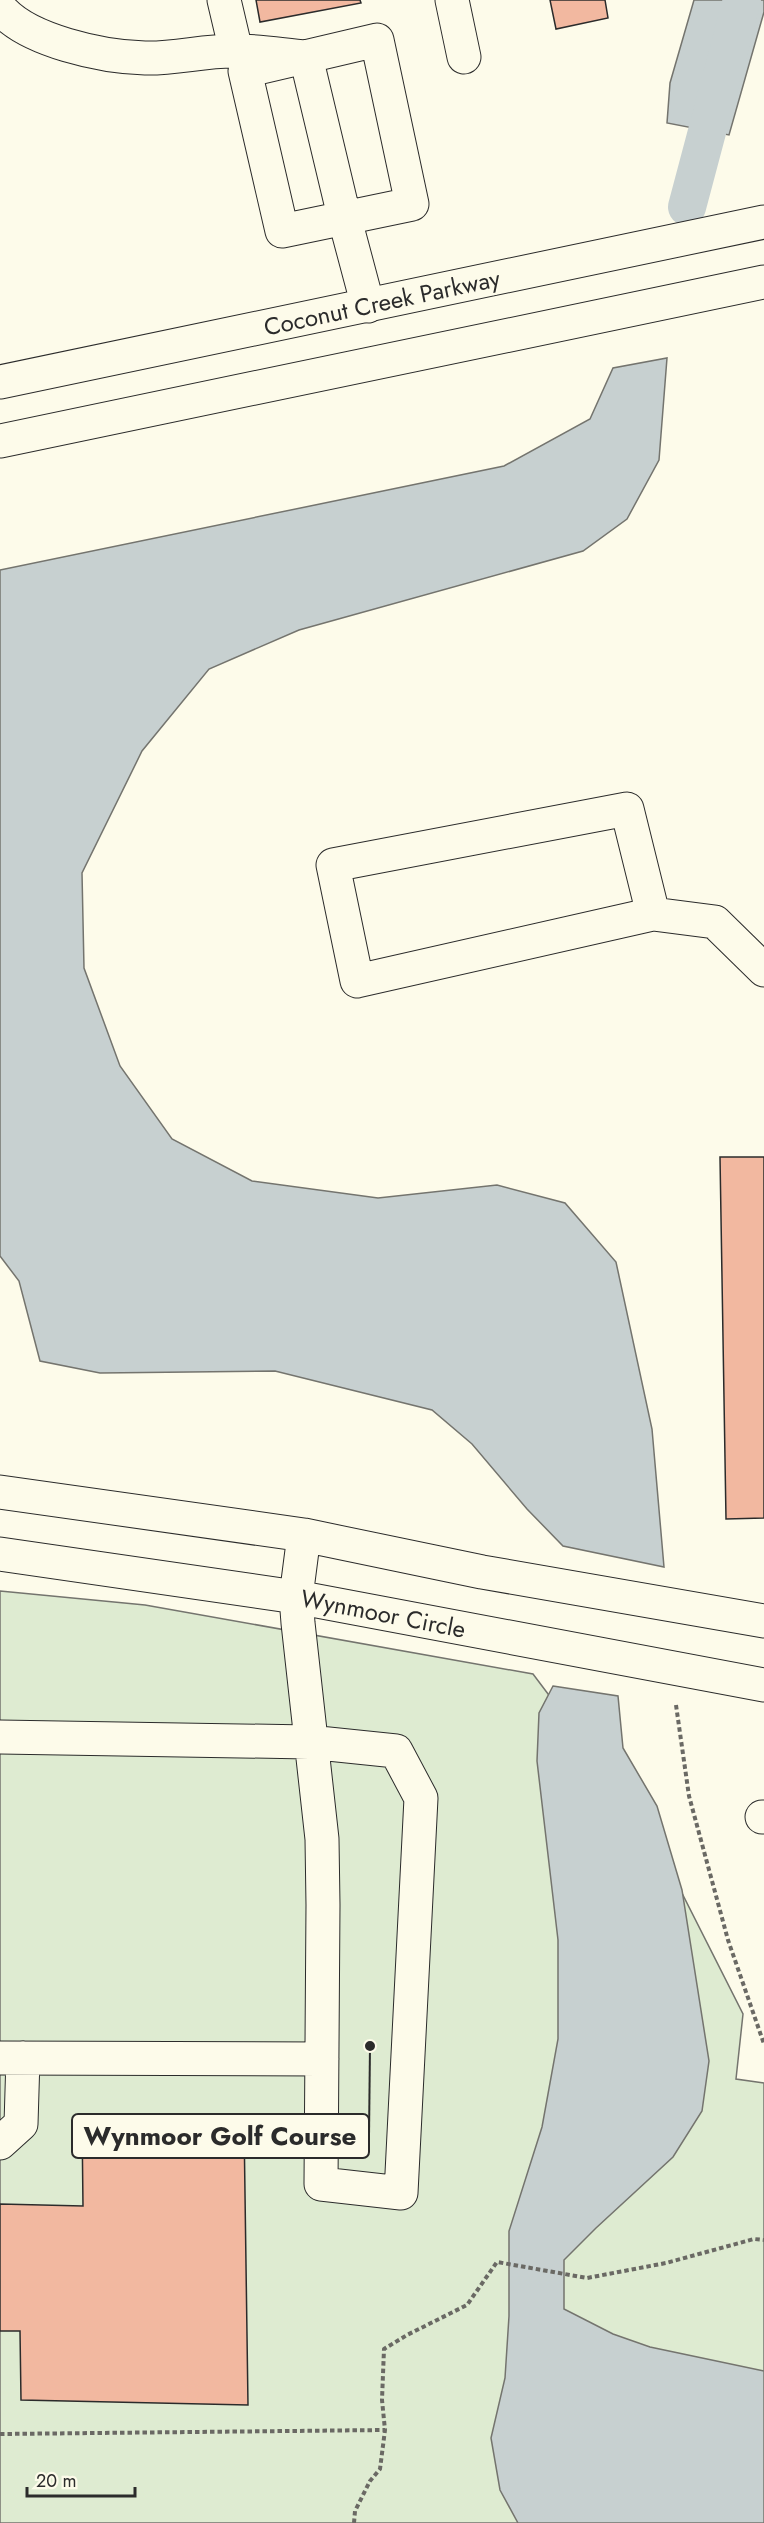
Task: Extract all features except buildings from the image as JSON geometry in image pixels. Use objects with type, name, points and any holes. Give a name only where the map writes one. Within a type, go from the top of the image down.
[{"type":"street","points":[[224,0],[236,51]]},
{"type":"street","points":[[452,0],[464,57]]},
{"type":"street","points":[[0,8],[6,15],[42,38],[90,50],[144,58],[236,51],[306,57]]},
{"type":"street","points":[[377,40],[412,204],[344,216],[282,231],[246,71],[306,57],[377,40]]},
{"type":"street","points":[[306,57],[368,306]]},
{"type":"street","name":"Coconut Creek Parkway","points":[[0,382],[764,222]]},
{"type":"street","points":[[0,441],[764,282]]},
{"type":"street","points":[[653,914],[627,809],[333,866],[357,981],[653,914],[715,922],[764,970]]},
{"type":"street","points":[[0,1492],[304,1535],[482,1572],[764,1621]]},
{"type":"street","points":[[0,1737],[309,1742],[396,1751],[421,1798],[401,2193],[321,2184],[322,1839],[309,1742],[296,1597],[304,1535]]},
{"type":"street","name":"Wynmoor Circle","points":[[0,1554],[296,1597],[764,1685]]},
{"type":"street","points":[[0,2143],[21,2124],[11,2058],[322,2059]]},
{"type":"path","points":[[675,1698],[689,1796],[728,1940],[764,2044]]},
{"type":"path","points":[[354,2523],[355,2511],[370,2481],[380,2469],[385,2430],[382,2400],[384,2349],[467,2305],[497,2262],[587,2278],[666,2263],[754,2239],[764,2240]]},
{"type":"path","points":[[0,2434],[385,2430]]},
{"type":"green space","points":[[0,1591],[145,1605],[533,1674],[649,1828],[743,2014],[736,2079],[764,2083],[764,2523],[0,2523]]},
{"type":"shaded area","points":[[694,0],[764,0],[764,12],[729,135],[667,123],[670,83]]},
{"type":"shaded area","points":[[667,358],[659,460],[627,519],[583,551],[299,630],[209,669],[142,751],[82,873],[84,968],[120,1066],[172,1139],[252,1181],[378,1198],[497,1185],[565,1203],[616,1262],[652,1429],[664,1567],[563,1546],[527,1509],[472,1444],[432,1410],[275,1371],[100,1373],[40,1361],[19,1281],[0,1256],[0,570],[504,466],[590,419],[613,368]]},
{"type":"shaded area","points":[[553,1686],[618,1696],[623,1748],[657,1806],[682,1890],[709,2061],[702,2111],[673,2157],[564,2260],[564,2309],[613,2334],[650,2347],[764,2371],[764,2523],[518,2523],[500,2490],[491,2438],[505,2378],[509,2316],[509,2231],[542,2127],[558,2039],[558,1940],[537,1761],[539,1713]]},
{"type":"waterway","points":[[687,207],[742,0]]},
{"type":"place","name":"Wynmoor Golf Course","points":[[370,2046]]}]
